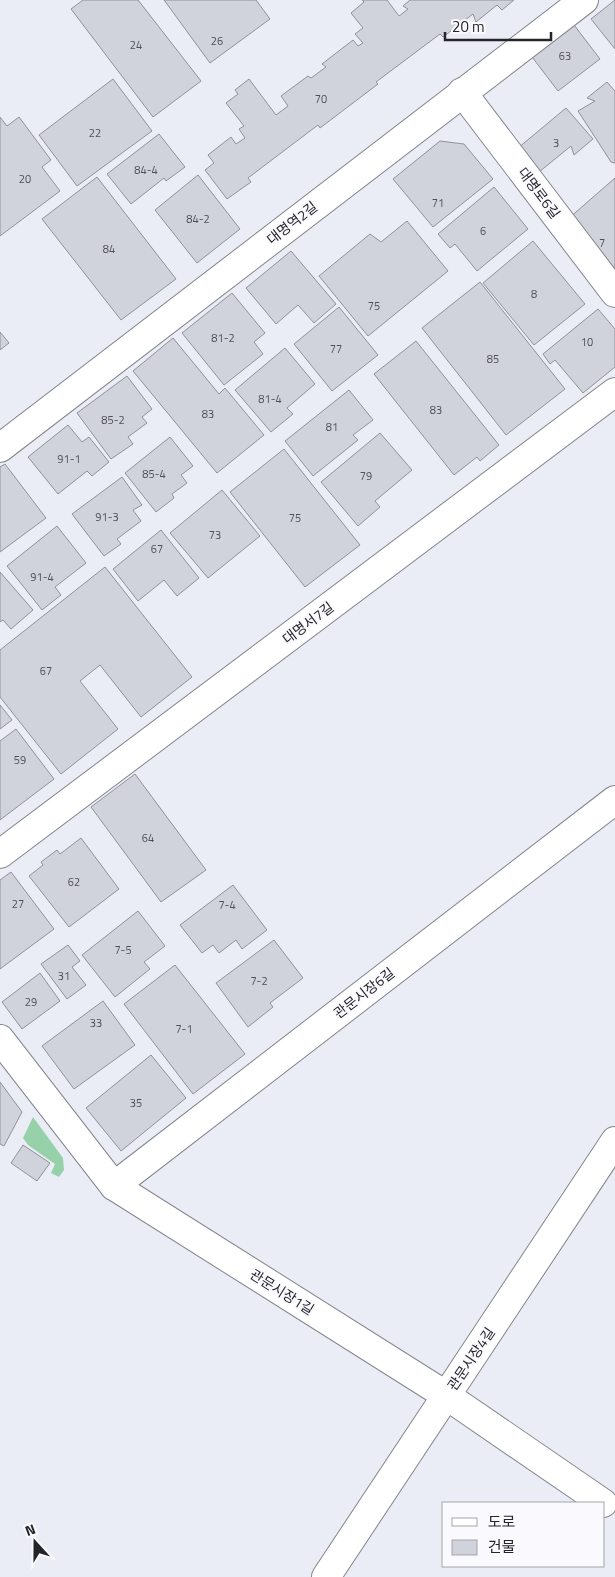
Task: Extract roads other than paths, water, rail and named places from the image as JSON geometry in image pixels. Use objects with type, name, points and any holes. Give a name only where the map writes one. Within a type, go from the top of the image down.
[{"type":"street","name":"대명역2길","points":[[0,448],[584,0]]},
{"type":"street","name":"대명로6길","points":[[462,92],[615,293]]},
{"type":"street","name":"대명서7길","points":[[0,854],[615,392]]},
{"type":"street","name":"관문시장6길","points":[[114,1186],[615,800]]},
{"type":"street","name":"관문시장1길","points":[[0,1039],[114,1186],[446,1396],[600,1502]]},
{"type":"street","name":"관문시장4길","points":[[326,1577],[615,1141]]}]
